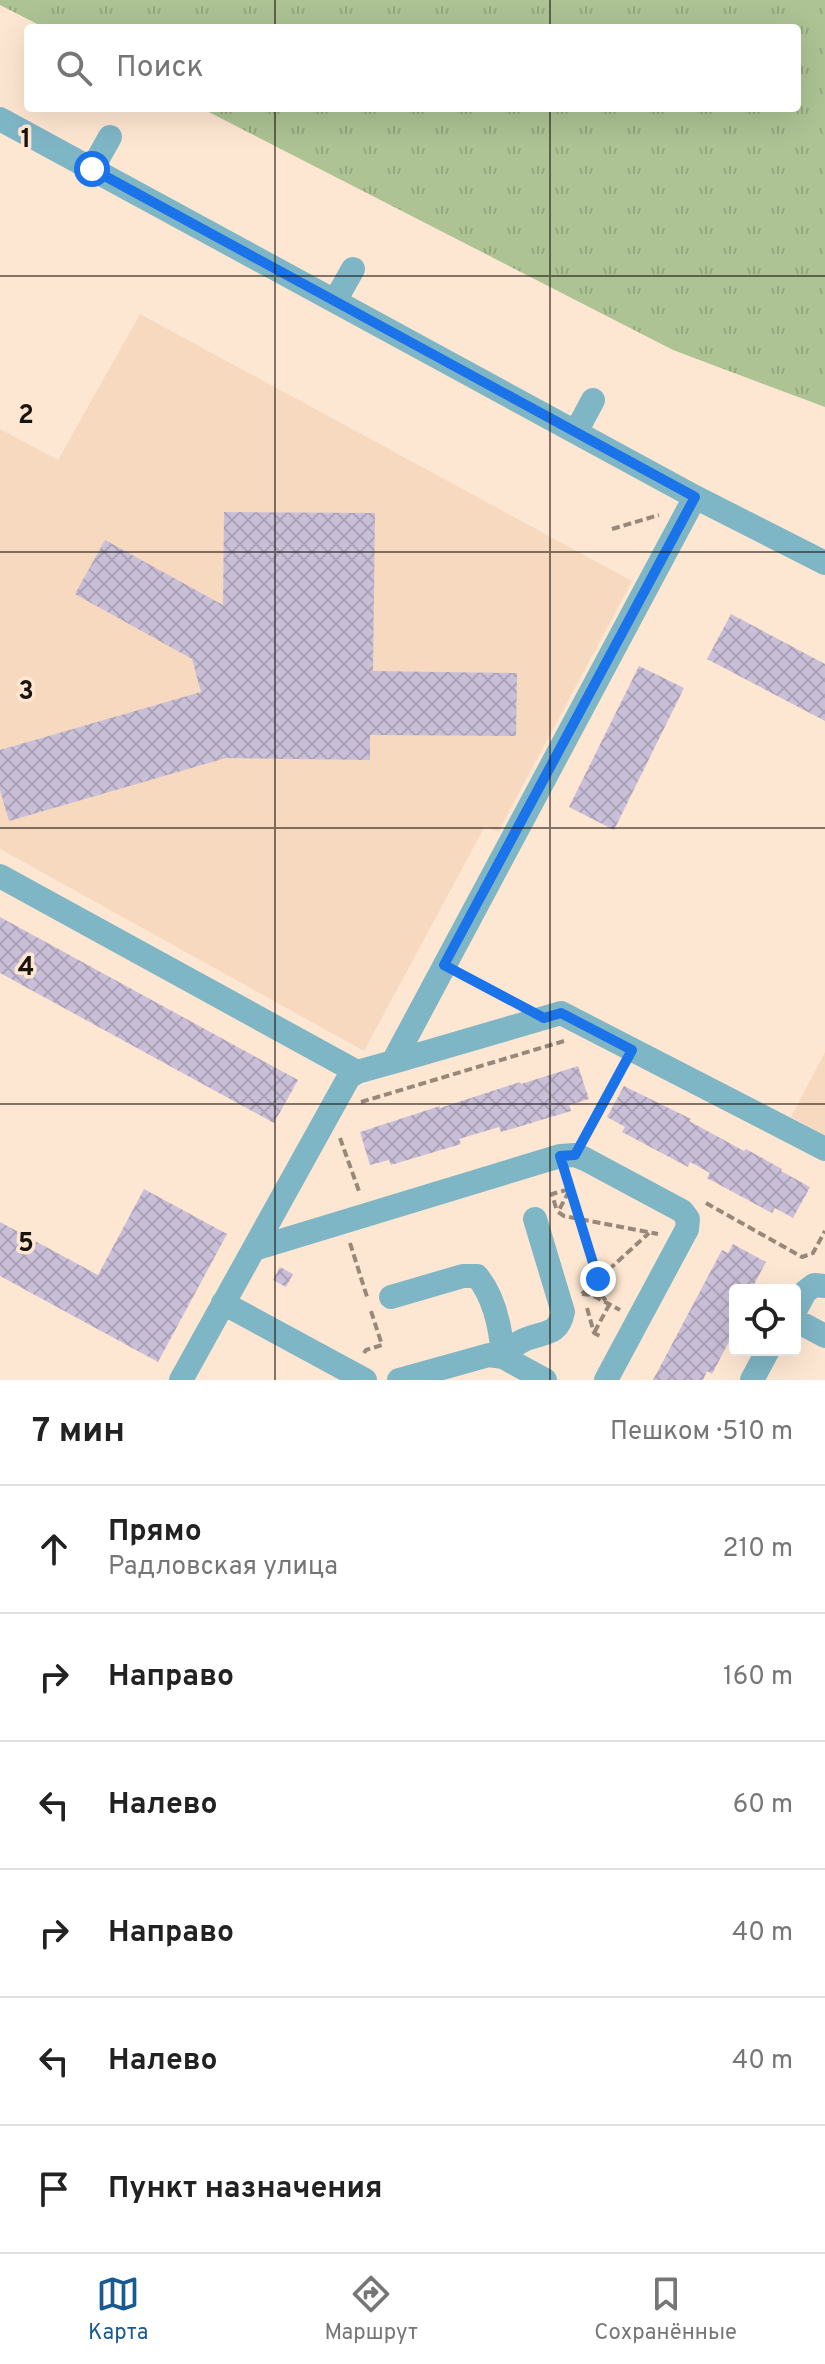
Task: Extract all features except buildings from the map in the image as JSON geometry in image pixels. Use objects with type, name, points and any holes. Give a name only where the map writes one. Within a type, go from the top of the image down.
[{"type":"street","points":[[0,119],[695,497],[825,563]]},
{"type":"street","points":[[92,169],[110,137]]},
{"type":"street","points":[[335,301],[353,269]]},
{"type":"street","points":[[576,432],[593,400]]},
{"type":"street","points":[[393,1062],[695,497]]},
{"type":"street","points":[[0,876],[357,1072]]},
{"type":"street","points":[[181,1380],[349,1077],[357,1072],[561,1013],[825,1149]]},
{"type":"street","points":[[254,1249],[568,1156],[682,1211],[688,1219],[687,1229],[606,1380]]},
{"type":"street","points":[[503,1357],[524,1340],[552,1332],[561,1323],[563,1312],[546,1216]]},
{"type":"street","points":[[391,1297],[463,1276],[477,1276],[487,1288],[501,1336],[503,1357]]},
{"type":"street","points":[[801,1300],[814,1285],[825,1286]]},
{"type":"street","points":[[223,1303],[359,1377]]},
{"type":"street","points":[[801,1323],[825,1336]]},
{"type":"street","points":[[399,1380],[489,1355],[503,1357],[545,1380]]},
{"type":"street","points":[[752,1380],[765,1356]]},
{"type":"street","points":[[461,1380],[474,1357]]},
{"type":"path","points":[[612,529],[662,514]]},
{"type":"path","points":[[444,965],[544,1018]]},
{"type":"path","points":[[359,1377],[366,1350],[382,1345],[330,1111],[596,1031]]},
{"type":"path","points":[[609,1305],[603,1297],[570,1189],[568,1156],[632,1050]]},
{"type":"path","points":[[546,1216],[570,1189]]},
{"type":"path","points":[[546,1216],[552,1194],[570,1189]]},
{"type":"path","points":[[694,1196],[802,1257],[813,1253],[825,1231]]},
{"type":"path","points":[[546,1216],[682,1238]]},
{"type":"path","points":[[546,1216],[562,1226]]},
{"type":"path","points":[[582,1294],[650,1232]]},
{"type":"path","points":[[578,1280],[594,1333],[623,1348]]},
{"type":"path","points":[[582,1294],[592,1295],[638,1320]]},
{"type":"path","points":[[594,1333],[609,1305]]},
{"type":"shaded area","points":[[140,314],[632,581],[498,832],[485,826],[364,1051],[0,849],[0,429],[58,460]]},
{"type":"shaded area","points":[[825,1052],[825,1136],[791,1117]]},
{"type":"green space","points":[[0,0],[825,0],[825,407],[673,350],[209,112],[801,112],[801,24],[37,24],[0,5]]},
{"type":"route","points":[[92,169],[695,497],[444,965],[544,1018],[561,1013],[632,1050],[575,1155],[560,1156],[598,1279]]}]
